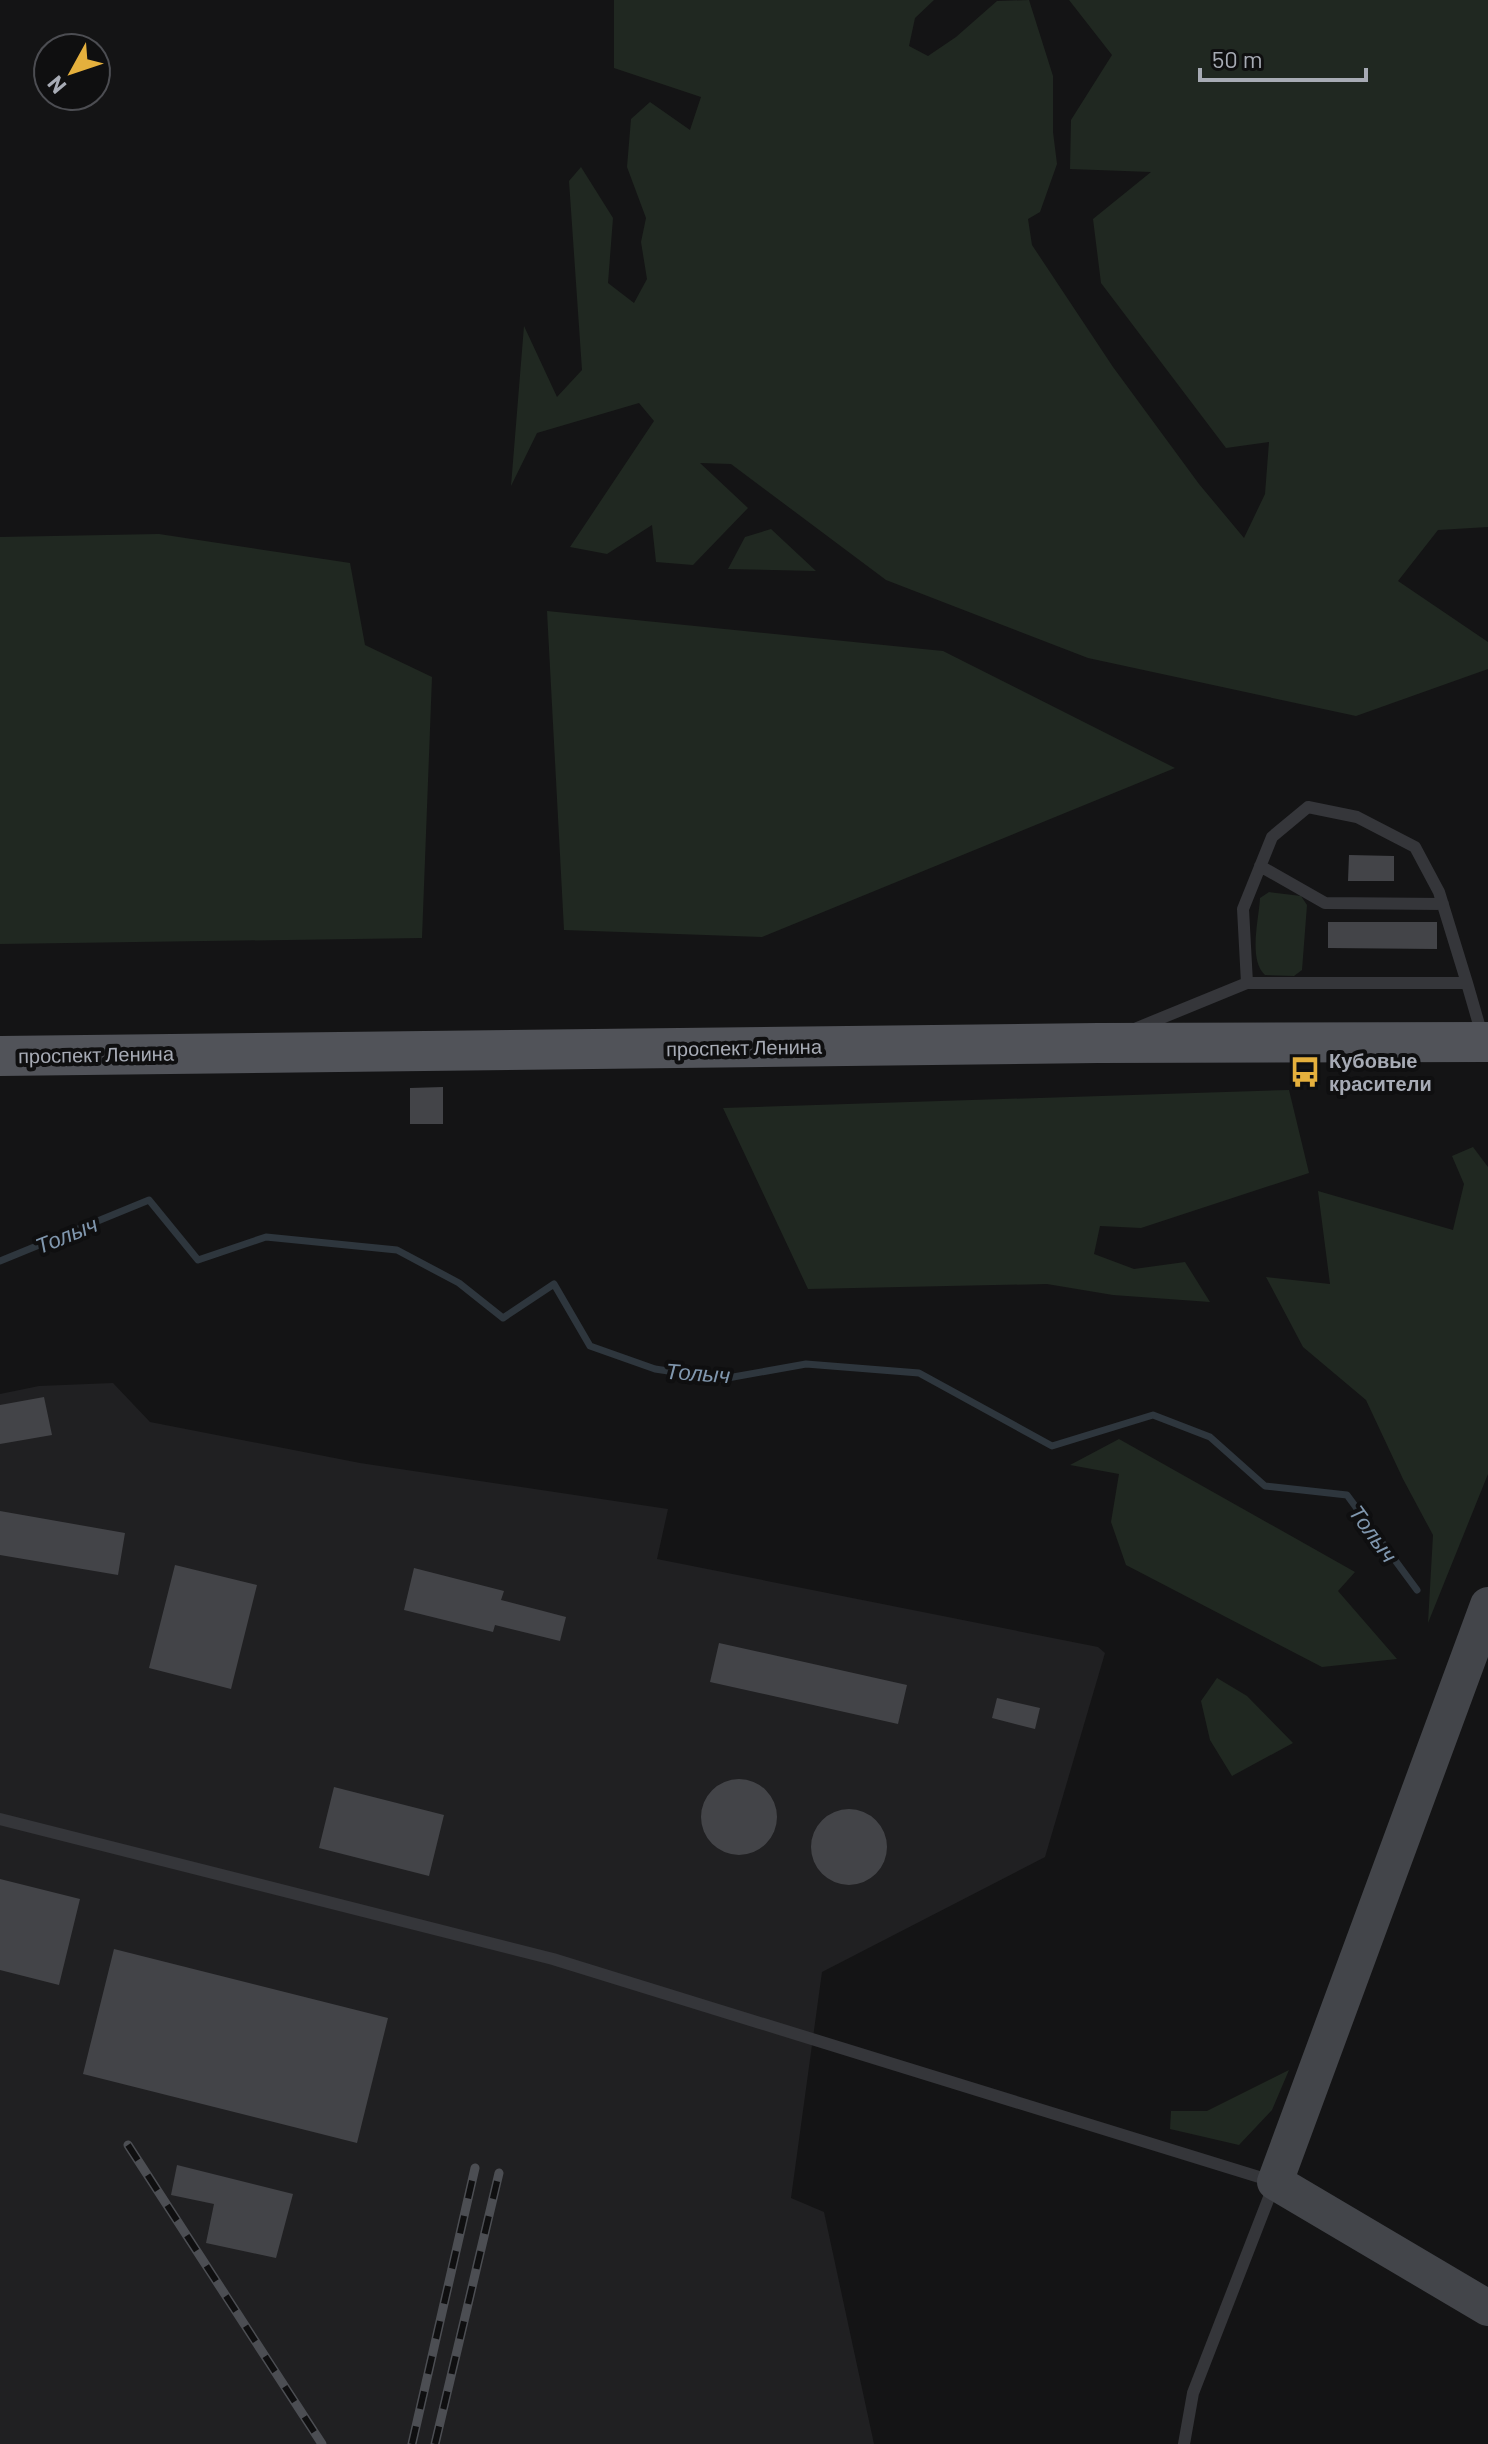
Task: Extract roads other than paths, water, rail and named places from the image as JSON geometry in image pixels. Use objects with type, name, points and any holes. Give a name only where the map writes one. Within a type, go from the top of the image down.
[{"type":"main road","name":"проспект Ленина","points":[[0,1056],[1098,1043],[1486,1042]]},
{"type":"street","points":[[1488,1605],[1275,2182],[1488,2308]]},
{"type":"lane","points":[[1247,983],[1243,909],[1272,837],[1308,807],[1357,817],[1415,847],[1443,904],[1486,1042]]},
{"type":"lane","points":[[1260,866],[1325,903],[1443,904]]},
{"type":"lane","points":[[1098,1043],[1247,983],[1467,983]]},
{"type":"lane","points":[[0,1819],[553,1959],[1275,2182],[1193,2393],[1184,2444]]},
{"type":"waterway","name":"Толыч","points":[[0,1261],[149,1200],[198,1260],[266,1237],[397,1250],[459,1283],[503,1318],[554,1284],[590,1346],[655,1369],[722,1379],[806,1364],[919,1373],[1052,1446],[1153,1415],[1210,1437],[1265,1486],[1347,1495],[1417,1590]]},
{"type":"railway","points":[[128,2145],[322,2444]]},
{"type":"railway","points":[[412,2444],[475,2168]]},
{"type":"railway","points":[[435,2444],[499,2173]]},
{"type":"place","name":"Кубовые красители","points":[[1305,1072]]}]
